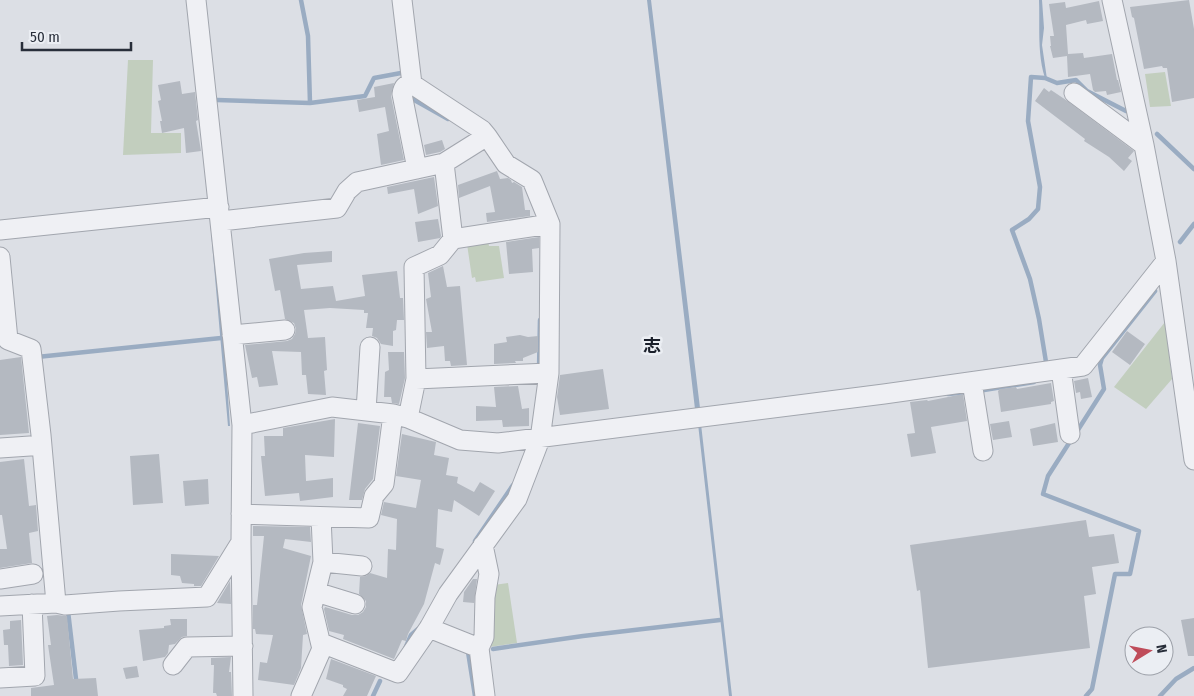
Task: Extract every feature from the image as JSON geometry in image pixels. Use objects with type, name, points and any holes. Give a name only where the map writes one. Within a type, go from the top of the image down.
[{"type":"street","points":[[196,0],[242,425],[243,696]]},
{"type":"street","points":[[402,0],[412,84]]},
{"type":"street","points":[[1112,0],[1186,349],[1194,460]]},
{"type":"street","points":[[301,696],[324,644],[398,673],[429,628],[448,594],[517,499],[540,439],[549,373],[550,224],[532,180],[506,164],[482,130],[412,84],[406,85],[402,89],[402,94],[417,168]]},
{"type":"street","points":[[1074,93],[1144,144]]},
{"type":"street","points":[[0,230],[220,214],[336,208],[347,191],[357,182],[444,163],[487,136]]},
{"type":"street","points":[[444,163],[453,239]]},
{"type":"street","points":[[241,514],[369,518],[374,496],[384,484],[401,416],[416,379],[414,267],[440,255],[453,239],[550,224]]},
{"type":"street","points":[[0,257],[8,340],[31,349],[61,604]]},
{"type":"street","points":[[242,425],[332,407],[401,416],[460,440],[498,443],[540,439],[1083,366],[1166,261]]},
{"type":"street","points":[[232,335],[285,330]]},
{"type":"street","points":[[366,411],[370,347]]},
{"type":"street","points":[[1062,369],[1070,434]]},
{"type":"street","points":[[416,379],[549,373]]},
{"type":"street","points":[[972,382],[983,452]]},
{"type":"street","points":[[0,448],[30,446]]},
{"type":"street","points":[[321,517],[323,562],[312,607],[322,649]]},
{"type":"street","points":[[0,606],[207,597],[241,542]]},
{"type":"street","points":[[483,545],[489,574],[485,597],[484,637],[479,648],[485,696]]},
{"type":"street","points":[[323,562],[362,566]]},
{"type":"street","points":[[0,579],[33,574]]},
{"type":"street","points":[[316,592],[355,604]]},
{"type":"street","points":[[0,678],[35,676],[32,604]]},
{"type":"street","points":[[429,628],[479,648]]},
{"type":"street","points":[[173,665],[187,647],[243,646]]},
{"type":"green space","points":[[128,60],[153,60],[151,133],[181,133],[181,153],[123,155]]},
{"type":"green space","points":[[1165,72],[1171,106],[1150,107],[1145,74]]},
{"type":"green space","points":[[488,241],[489,246],[499,246],[504,278],[476,282],[475,277],[472,278],[467,244]]},
{"type":"green space","points":[[1165,322],[1172,379],[1146,409],[1114,387]]},
{"type":"green space","points":[[508,583],[517,643],[489,647],[494,585]]},
{"type":"water","points":[[647,0],[651,0],[700,408],[695,409]]},
{"type":"water","points":[[1039,0],[1042,0],[1044,28],[1042,45],[1047,79],[1042,69],[1039,39]]},
{"type":"water","points":[[212,219],[224,338],[230,426],[228,426],[210,220]]},
{"type":"water","points":[[698,424],[701,424],[732,696],[729,696]]},
{"type":"building","points":[[1189,0],[1194,29],[1194,98],[1172,102],[1167,68],[1162,66],[1144,69],[1130,7]]},
{"type":"building","points":[[1099,1],[1103,21],[1087,24],[1086,20],[1066,25],[1068,54],[1083,53],[1084,58],[1112,54],[1121,92],[1107,95],[1106,91],[1095,92],[1093,90],[1090,74],[1068,77],[1067,56],[1053,58],[1050,46],[1050,36],[1054,36],[1049,4],[1065,2],[1066,8]]},
{"type":"building","points":[[180,81],[182,94],[195,92],[198,120],[196,121],[201,151],[186,153],[184,128],[162,133],[158,101],[161,100],[158,85]]},
{"type":"building","points":[[394,83],[391,96],[404,160],[381,165],[377,134],[389,131],[385,107],[359,112],[357,100],[375,97],[374,87]]},
{"type":"building","points":[[1044,88],[1049,92],[1051,90],[1066,100],[1134,151],[1128,158],[1132,161],[1124,171],[1109,157],[1084,141],[1085,139],[1035,101]]},
{"type":"building","points":[[442,140],[445,149],[426,155],[424,145]]},
{"type":"building","points":[[497,171],[500,179],[508,178],[512,183],[514,182],[522,187],[525,210],[530,210],[530,216],[487,222],[486,213],[495,212],[490,186],[459,198],[458,185]]},
{"type":"building","points":[[434,177],[438,206],[418,214],[414,189],[388,194],[387,187]]},
{"type":"building","points":[[438,219],[440,238],[418,242],[415,222]]},
{"type":"building","points":[[539,237],[539,248],[532,249],[533,272],[509,274],[506,242]]},
{"type":"building","points":[[332,251],[332,262],[297,265],[301,289],[333,286],[336,301],[365,296],[362,275],[397,271],[400,298],[403,298],[404,320],[397,320],[396,330],[393,331],[393,346],[381,344],[377,338],[372,336],[373,328],[366,328],[368,313],[364,313],[364,310],[330,308],[304,310],[308,338],[325,337],[327,370],[324,371],[326,395],[308,394],[306,375],[302,375],[301,352],[272,351],[278,385],[259,387],[257,377],[252,378],[245,345],[287,341],[292,339],[296,329],[294,323],[285,319],[280,290],[275,291],[269,259],[304,253]]},
{"type":"building","points":[[443,266],[447,287],[460,286],[467,365],[451,366],[450,361],[445,361],[444,346],[427,348],[426,332],[432,332],[426,299],[431,297],[428,273]]},
{"type":"building","points":[[1127,331],[1145,344],[1130,365],[1112,352]]},
{"type":"building","points":[[520,335],[528,337],[538,336],[538,352],[523,358],[523,361],[515,361],[516,363],[494,364],[494,344],[507,342],[506,337]]},
{"type":"building","points":[[388,352],[404,352],[405,378],[399,404],[392,403],[391,397],[384,397],[385,372],[389,370]]},
{"type":"building","points":[[21,357],[29,433],[0,435],[0,360]]},
{"type":"building","points":[[603,369],[609,409],[560,415],[557,397],[560,375]]},
{"type":"building","points":[[1088,378],[1092,397],[1081,399],[1080,392],[1076,393],[1074,381]]},
{"type":"building","points":[[1051,383],[1054,401],[1051,404],[1001,412],[998,391],[1000,389],[1016,387],[1017,389]]},
{"type":"building","points":[[518,386],[522,409],[529,408],[529,426],[503,427],[502,420],[476,421],[476,406],[496,407],[494,387]]},
{"type":"building","points":[[963,394],[967,421],[931,427],[936,453],[911,457],[907,434],[915,433],[910,402],[928,401]]},
{"type":"building","points":[[335,419],[334,457],[305,455],[306,481],[333,478],[333,497],[300,501],[299,493],[265,496],[261,456],[265,456],[264,436],[283,436],[283,428]]},
{"type":"building","points":[[1009,421],[1012,437],[993,440],[990,424]]},
{"type":"building","points":[[358,423],[380,426],[373,479],[365,489],[362,500],[349,500]]},
{"type":"building","points":[[1055,423],[1058,442],[1033,446],[1030,429]]},
{"type":"building","points":[[402,434],[436,442],[434,455],[449,458],[446,475],[458,477],[457,483],[474,492],[480,482],[495,491],[479,516],[454,500],[452,512],[438,509],[436,547],[444,549],[440,565],[435,563],[424,604],[406,641],[402,640],[394,659],[343,639],[344,635],[329,631],[324,609],[325,607],[358,615],[366,607],[366,601],[359,594],[360,577],[370,573],[387,578],[388,549],[396,550],[397,519],[381,515],[384,502],[416,508],[421,480],[396,476]]},
{"type":"building","points":[[159,454],[163,503],[133,505],[130,456]]},
{"type":"building","points":[[24,459],[29,506],[36,505],[38,531],[29,533],[32,563],[0,568],[0,549],[7,549],[2,515],[0,515],[0,462]]},
{"type":"building","points":[[208,479],[209,504],[185,506],[183,481]]},
{"type":"building","points":[[1086,520],[1089,537],[1114,534],[1119,563],[1092,567],[1096,594],[1084,596],[1090,648],[928,668],[920,590],[917,591],[910,545]]},
{"type":"building","points":[[253,526],[310,527],[311,542],[285,539],[283,548],[311,556],[301,605],[307,634],[303,635],[301,668],[294,685],[258,680],[260,662],[267,663],[273,635],[256,634],[255,629],[253,629],[253,605],[257,605],[264,536],[253,536]]},
{"type":"building","points":[[171,554],[219,556],[201,586],[194,586],[194,584],[182,583],[180,576],[171,575]]},
{"type":"building","points":[[473,579],[477,579],[474,603],[463,602],[464,592]]},
{"type":"building","points":[[230,581],[231,604],[217,603]]},
{"type":"building","points":[[47,616],[67,616],[73,679],[96,678],[98,696],[31,696],[31,688],[54,685],[48,645],[51,645]]},
{"type":"building","points":[[1194,618],[1194,656],[1188,656],[1181,620]]},
{"type":"building","points":[[170,619],[187,619],[187,636],[182,637],[175,644],[169,645],[168,653],[165,657],[143,661],[139,630],[164,628],[164,626],[171,625]]},
{"type":"building","points":[[21,620],[23,665],[9,666],[8,645],[4,645],[3,630],[10,629],[10,621]]},
{"type":"building","points":[[231,657],[229,672],[231,672],[232,696],[217,696],[216,693],[213,693],[214,665],[211,665],[211,658]]},
{"type":"building","points":[[331,659],[376,676],[367,696],[343,696],[347,689],[343,685],[326,679]]},
{"type":"building","points":[[137,666],[139,677],[126,679],[123,668]]},
{"type":"waterway","points":[[301,0],[308,36],[310,103]]},
{"type":"waterway","points":[[217,100],[310,103],[365,96],[374,78],[401,73]]},
{"type":"waterway","points":[[1046,362],[1030,279],[1012,230],[1029,219],[1038,209],[1040,187],[1028,121],[1031,77],[1045,78],[1057,83],[1076,80],[1087,91],[1126,111]]},
{"type":"waterway","points":[[409,97],[448,119]]},
{"type":"waterway","points":[[1157,134],[1194,169]]},
{"type":"waterway","points":[[1180,242],[1194,224]]},
{"type":"waterway","points":[[1076,433],[1104,389],[1100,365],[1102,358],[1155,291]]},
{"type":"waterway","points":[[539,369],[540,320]]},
{"type":"waterway","points":[[37,357],[221,338]]},
{"type":"waterway","points":[[978,391],[1034,382]]},
{"type":"waterway","points":[[948,394],[970,392]]},
{"type":"waterway","points":[[1071,440],[1048,476],[1043,494],[1139,531],[1130,574],[1115,574],[1092,689],[1086,696]]},
{"type":"waterway","points":[[475,541],[513,485]]},
{"type":"waterway","points":[[68,611],[78,696]]},
{"type":"waterway","points":[[493,649],[720,620]]},
{"type":"waterway","points":[[405,649],[411,635],[418,629]]},
{"type":"waterway","points":[[464,650],[468,652],[475,696]]},
{"type":"waterway","points":[[1160,696],[1176,679],[1194,668]]},
{"type":"waterway","points":[[373,696],[380,681]]},
{"type":"district","name":"志","points":[[652,346]]}]
